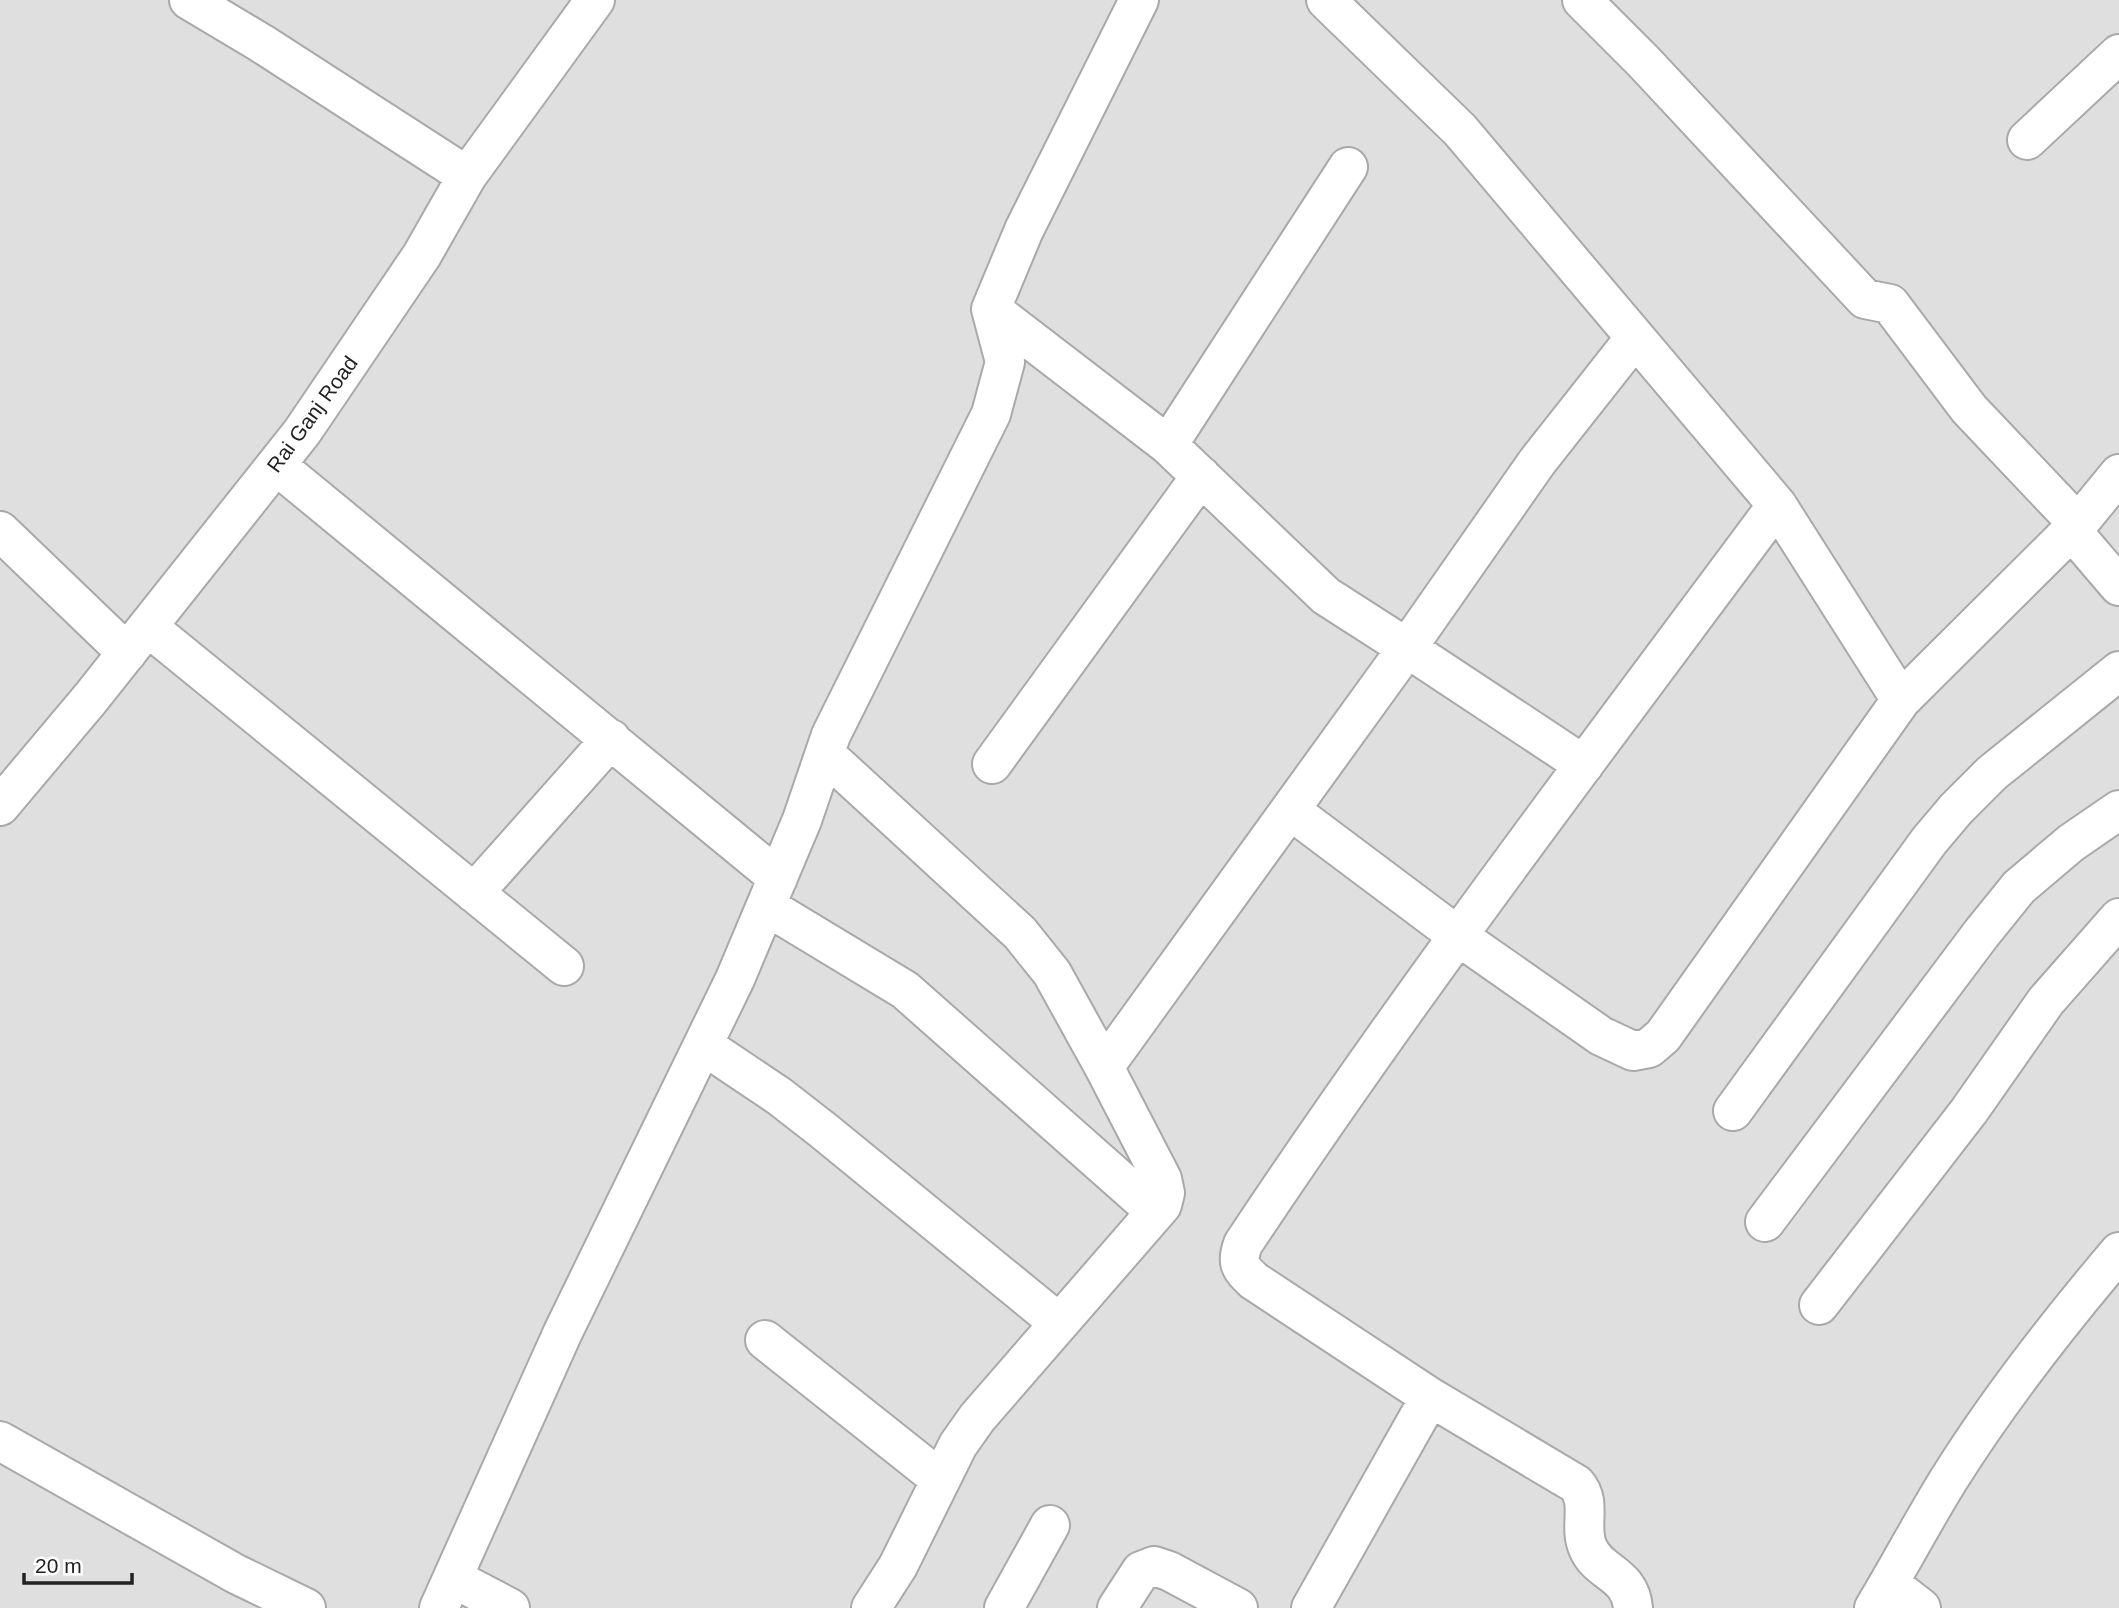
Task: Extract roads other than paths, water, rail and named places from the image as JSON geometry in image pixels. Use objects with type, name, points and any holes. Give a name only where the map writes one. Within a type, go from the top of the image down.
[{"type":"street","points":[[189,0],[261,43],[467,176]]},
{"type":"street","name":"Rai Ganj Road","points":[[0,806],[137,640],[302,432],[422,255],[467,176],[595,0]]},
{"type":"street","points":[[510,1608],[446,1593],[563,1332],[735,979],[802,820],[831,735],[991,414],[1005,362],[991,309],[1024,230],[1139,0]]},
{"type":"street","points":[[1326,0],[1460,130],[1777,505],[1901,700]]},
{"type":"street","points":[[1582,0],[1644,62],[1865,299],[1890,304],[1969,409],[2075,528],[2119,586]]},
{"type":"street","points":[[2027,140],[2119,54]]},
{"type":"street","points":[[1168,445],[1348,167]]},
{"type":"street","points":[[991,309],[1168,445],[1325,596],[1584,765]]},
{"type":"street","points":[[1104,1067],[1407,648],[1537,462],[1634,339]]},
{"type":"street","points":[[276,465],[611,739],[772,892],[905,990],[1156,1212]]},
{"type":"street","points":[[1290,810],[1458,936],[1601,1036],[1633,1051],[1649,1048],[1663,1036],[1901,700],[2075,528],[2119,474]]},
{"type":"street","points":[[992,764],[1201,476]]},
{"type":"street","points":[[1633,1608],[1632,1595],[1628,1588],[1620,1578],[1593,1557],[1587,1547],[1584,1532],[1586,1500],[1576,1484],[1430,1397],[1254,1281],[1240,1265],[1238,1256],[1243,1244],[1296,1164],[1458,936],[1777,505]]},
{"type":"street","points":[[0,531],[137,640],[474,893],[564,966]]},
{"type":"street","points":[[1733,1111],[1929,841],[1956,809],[1992,773],[2119,671]]},
{"type":"street","points":[[474,893],[611,739]]},
{"type":"street","points":[[825,754],[1020,933],[1052,973],[1162,1179],[1164,1200],[977,1418],[958,1445],[898,1566],[871,1608]]},
{"type":"street","points":[[1765,1222],[1981,933],[2019,887],[2071,843],[2119,810]]},
{"type":"street","points":[[1819,1305],[1969,1111],[2046,1002],[2119,918]]},
{"type":"street","points":[[703,1045],[806,1117],[1059,1323]]},
{"type":"street","points":[[1921,1608],[1881,1596],[1949,1479],[1979,1435],[2057,1329],[2119,1252]]},
{"type":"street","points":[[765,1340],[940,1479]]},
{"type":"street","points":[[1311,1608],[1430,1397]]},
{"type":"street","points":[[0,1441],[236,1574],[306,1608]]},
{"type":"street","points":[[1003,1608],[1050,1525]]},
{"type":"street","points":[[1117,1608],[1141,1571],[1154,1566],[1169,1571],[1238,1608]]}]
